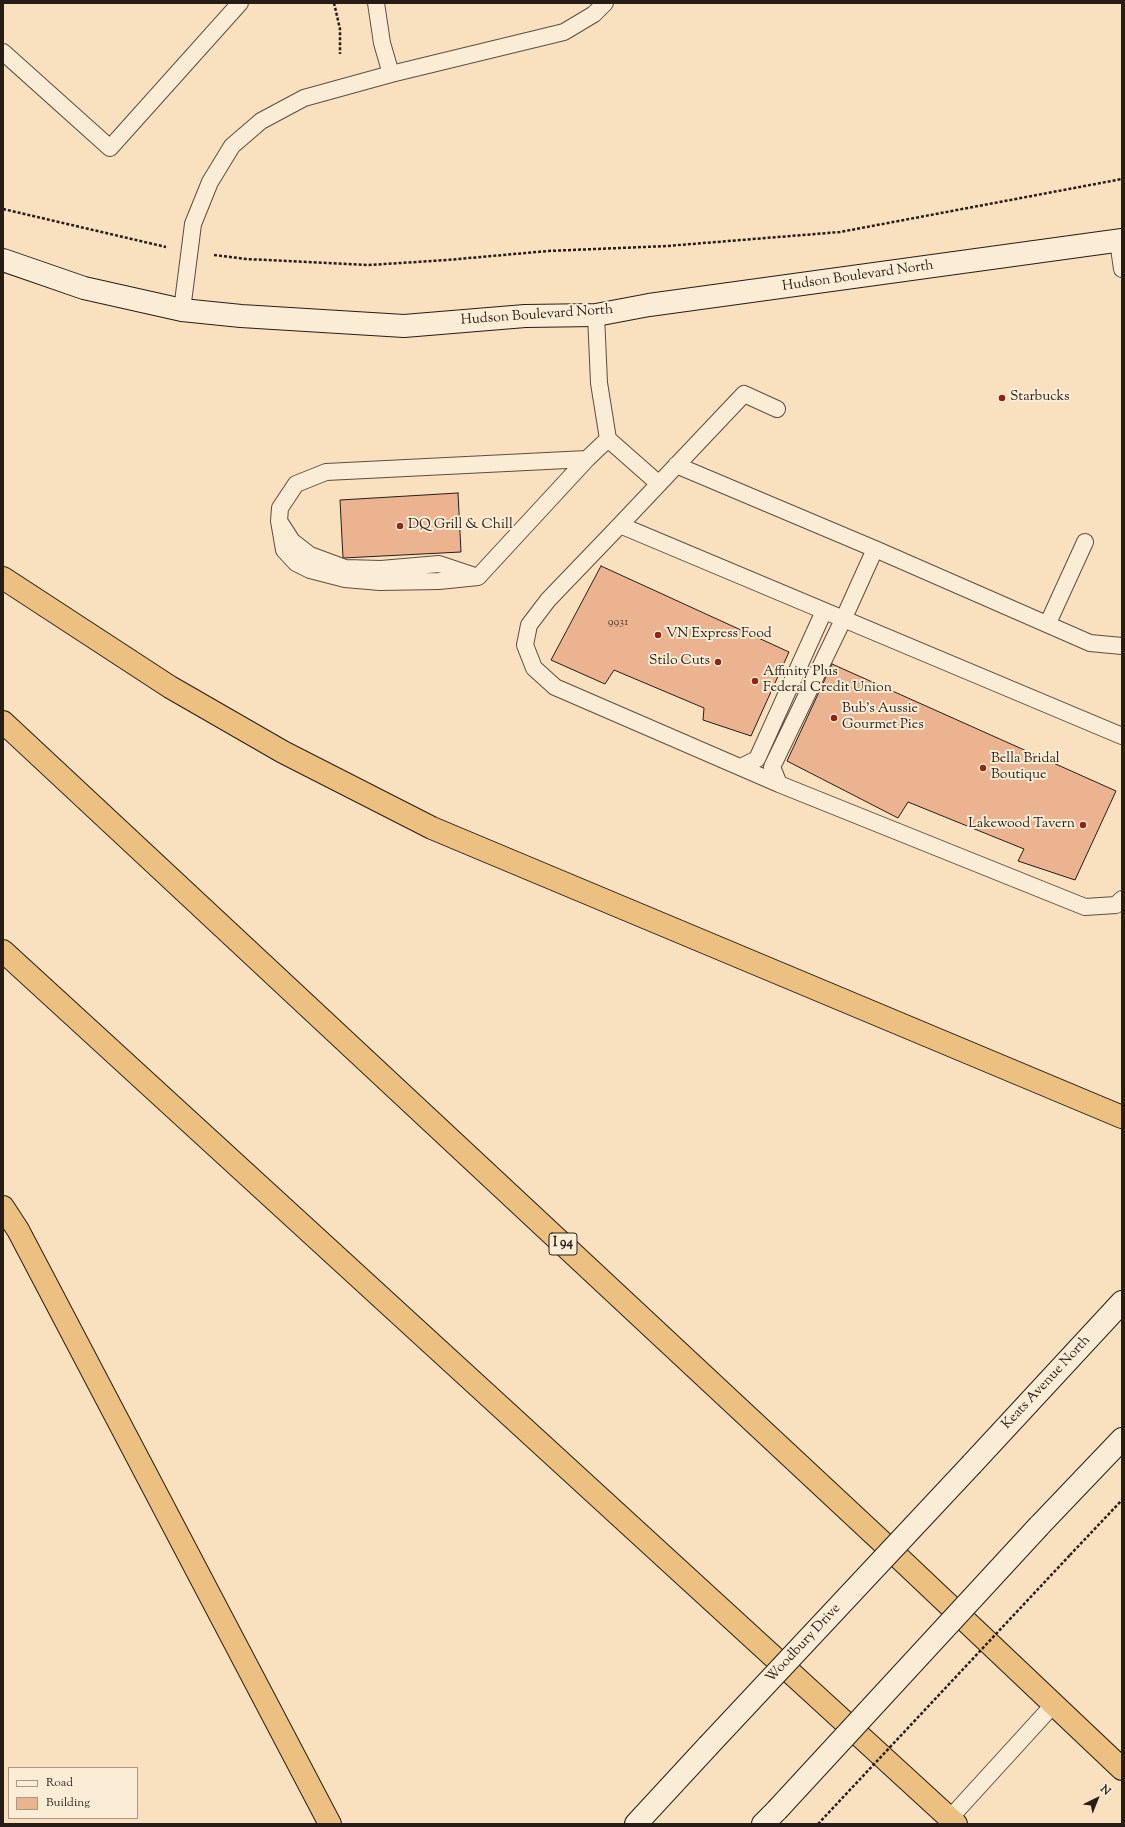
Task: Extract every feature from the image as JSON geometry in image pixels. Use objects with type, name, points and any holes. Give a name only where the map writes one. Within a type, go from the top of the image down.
[{"type":"highway","points":[[3,578],[170,687],[283,752],[432,828],[527,866],[1122,1117]]},
{"type":"highway","name":"I 94","points":[[3,722],[878,1539],[1122,1769]]},
{"type":"highway","points":[[3,951],[953,1821]]},
{"type":"highway","points":[[3,1206],[18,1230],[330,1824]]},
{"type":"main road","name":"Hudson Boulevard North","points":[[3,260],[84,288],[182,310],[241,316],[404,326],[525,316],[596,315],[649,305],[1120,241]]},
{"type":"main road","name":"Keats Avenue North","points":[[972,1464],[1122,1302]]},
{"type":"main road","points":[[770,1817],[1039,1526],[1122,1439]]},
{"type":"main road","name":"Woodbury Drive","points":[[636,1824],[972,1464]]},
{"type":"lane","points":[[3,52],[110,148],[240,3]]},
{"type":"lane","points":[[376,3],[382,43],[392,74]]},
{"type":"lane","points":[[182,310],[193,224],[210,182],[232,146],[261,121],[304,98],[392,74],[564,32],[594,14],[605,3]]},
{"type":"lane","points":[[1120,241],[1122,269]]},
{"type":"lane","points":[[596,315],[599,383],[608,440],[659,484]]},
{"type":"lane","points":[[778,409],[744,394],[548,600],[529,625],[525,644],[534,668],[554,687],[779,784],[1086,907],[1116,905],[1122,899]]},
{"type":"lane","points":[[587,460],[326,472],[296,484],[280,508],[279,521],[284,550],[296,563],[310,570],[345,579],[380,582],[439,581],[478,577],[587,460],[608,440]]},
{"type":"lane","points":[[676,465],[1048,623],[1090,643],[1122,646]]},
{"type":"lane","points":[[620,524],[843,620],[1122,736]]},
{"type":"lane","points":[[1048,623],[1085,542]]},
{"type":"lane","points":[[779,784],[772,767],[875,550]]},
{"type":"lane","points":[[741,767],[757,759],[824,611]]},
{"type":"lane","points":[[953,1821],[1054,1704]]},
{"type":"path","points":[[334,3],[340,29],[340,54]]},
{"type":"path","points":[[3,209],[146,244],[189,252],[246,259],[369,265],[548,251],[667,246],[840,232],[1122,179]]},
{"type":"path","points":[[818,1824],[1122,1500]]},
{"type":"building","name":"DQ Grill & Chill","points":[[458,493],[461,552],[343,558],[340,500]]},
{"type":"building","points":[[601,566],[789,652],[751,736],[703,720],[704,708],[614,670],[605,684],[551,660]]},
{"type":"building","points":[[832,664],[1116,791],[1075,880],[1018,861],[1024,849],[908,802],[898,818],[787,761]]},
{"type":"place","name":"Starbucks","points":[[1002,398]]},
{"type":"place","name":"DQ Grill & Chill","points":[[400,526]]},
{"type":"place","name":"VN Express Food","points":[[658,635]]},
{"type":"place","name":"Stilo Cuts","points":[[718,662]]},
{"type":"place","name":"Affinity Plus Federal Credit Union","points":[[755,681]]},
{"type":"place","name":"Bub's Aussie Gourmet Pies","points":[[834,718]]},
{"type":"place","name":"Bella Bridal Boutique","points":[[983,768]]},
{"type":"place","name":"Lakewood Tavern","points":[[1083,825]]}]
